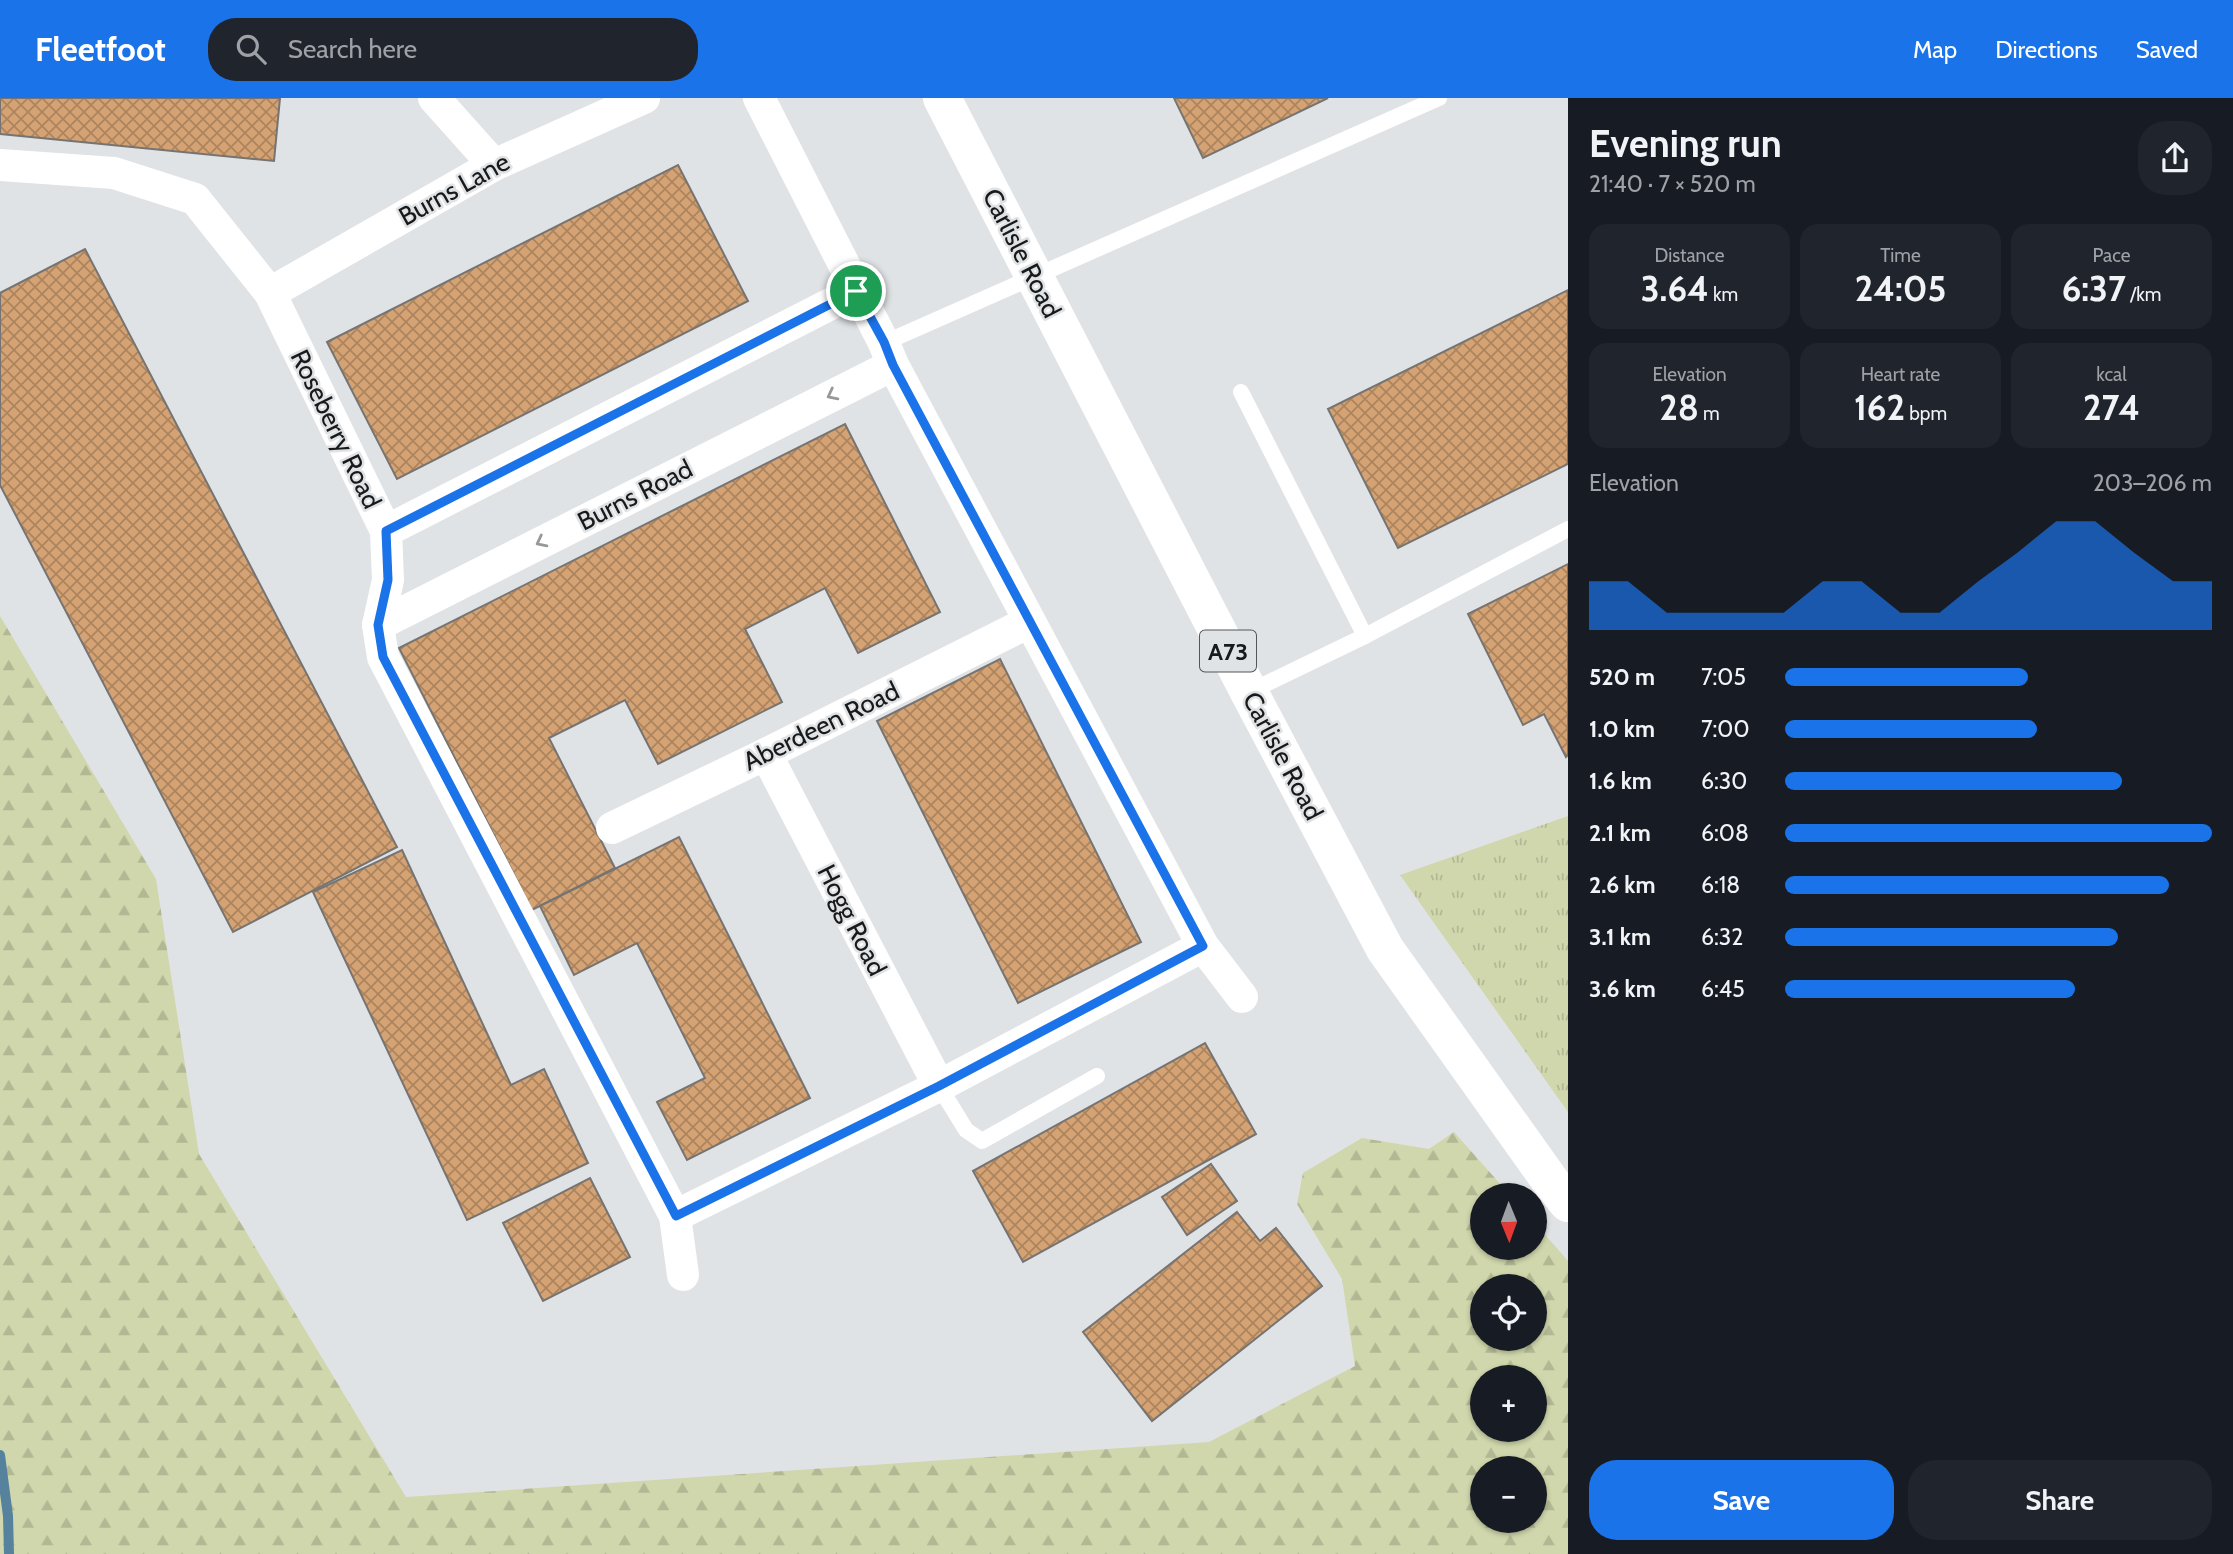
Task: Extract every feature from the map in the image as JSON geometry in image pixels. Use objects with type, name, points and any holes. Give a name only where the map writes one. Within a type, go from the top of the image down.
[{"type":"main road","name":"Carlisle Road","points":[[942,98],[1385,949],[1568,1203]]},
{"type":"street","points":[[434,98],[494,165]]},
{"type":"street","name":"Burns Lane","points":[[270,293],[494,165],[644,98]]},
{"type":"street","points":[[759,98],[888,354],[1029,622],[1203,946],[1242,998]]},
{"type":"street","name":"Roseberry Road","points":[[0,165],[114,173],[195,199],[270,293],[386,531],[388,580],[378,625],[383,657],[676,1216],[683,1275]]},
{"type":"street","points":[[386,531],[856,291]]},
{"type":"street","name":"Burns Road","points":[[378,625],[888,354]]},
{"type":"street","name":"Aberdeen Road","points":[[612,828],[1029,622]]},
{"type":"street","name":"Hogg Road","points":[[766,754],[939,1086]]},
{"type":"street","points":[[676,1216],[939,1086],[1203,946]]},
{"type":"lane","points":[[888,354],[1035,278],[1439,98]]},
{"type":"lane","points":[[1241,393],[1365,636]]},
{"type":"lane","points":[[1249,691],[1365,636],[1568,529]]},
{"type":"lane","points":[[939,1086],[966,1130],[982,1141],[1097,1076]]},
{"type":"green space","points":[[0,616],[156,879],[199,1154],[406,1497],[1209,1442],[1355,1366],[1342,1279],[1297,1204],[1303,1173],[1362,1138],[1429,1149],[1454,1132],[1499,1183],[1470,1183],[1470,1260],[1547,1260],[1547,1237],[1568,1261],[1568,1554],[0,1554]]},
{"type":"green space","points":[[1568,816],[1568,1112],[1400,875]]},
{"type":"building","points":[[0,98],[280,98],[274,161],[0,134]]},
{"type":"building","points":[[1174,98],[1328,98],[1203,158]]},
{"type":"building","points":[[678,165],[748,301],[397,479],[327,342]]},
{"type":"building","points":[[85,249],[397,847],[233,932],[0,485],[0,293]]},
{"type":"building","points":[[1568,290],[1568,464],[1398,548],[1328,409]]},
{"type":"building","points":[[845,424],[940,612],[858,653],[825,588],[745,629],[782,702],[658,764],[625,700],[549,738],[615,868],[532,910],[399,648]]},
{"type":"building","points":[[1568,564],[1566,757],[1544,714],[1523,725],[1468,614]]},
{"type":"building","points":[[1000,659],[1141,942],[1018,1003],[877,721]]},
{"type":"building","points":[[679,837],[810,1098],[687,1160],[657,1102],[705,1078],[637,943],[574,975],[540,906]]},
{"type":"building","points":[[402,850],[511,1085],[544,1069],[588,1163],[467,1220],[313,892]]},
{"type":"building","points":[[1205,1043],[1256,1134],[1023,1262],[973,1171]]},
{"type":"building","points":[[1211,1164],[1237,1201],[1187,1235],[1162,1197]]},
{"type":"building","points":[[590,1178],[630,1257],[543,1301],[503,1223]]},
{"type":"building","points":[[1237,1212],[1260,1241],[1276,1228],[1322,1286],[1152,1421],[1083,1332]]},
{"type":"waterway","points":[[0,1455],[8,1516],[9,1554]]},
{"type":"route","points":[[856,291],[1203,946],[939,1086],[676,1216],[383,657],[378,625],[388,580],[386,531],[856,291]]}]
